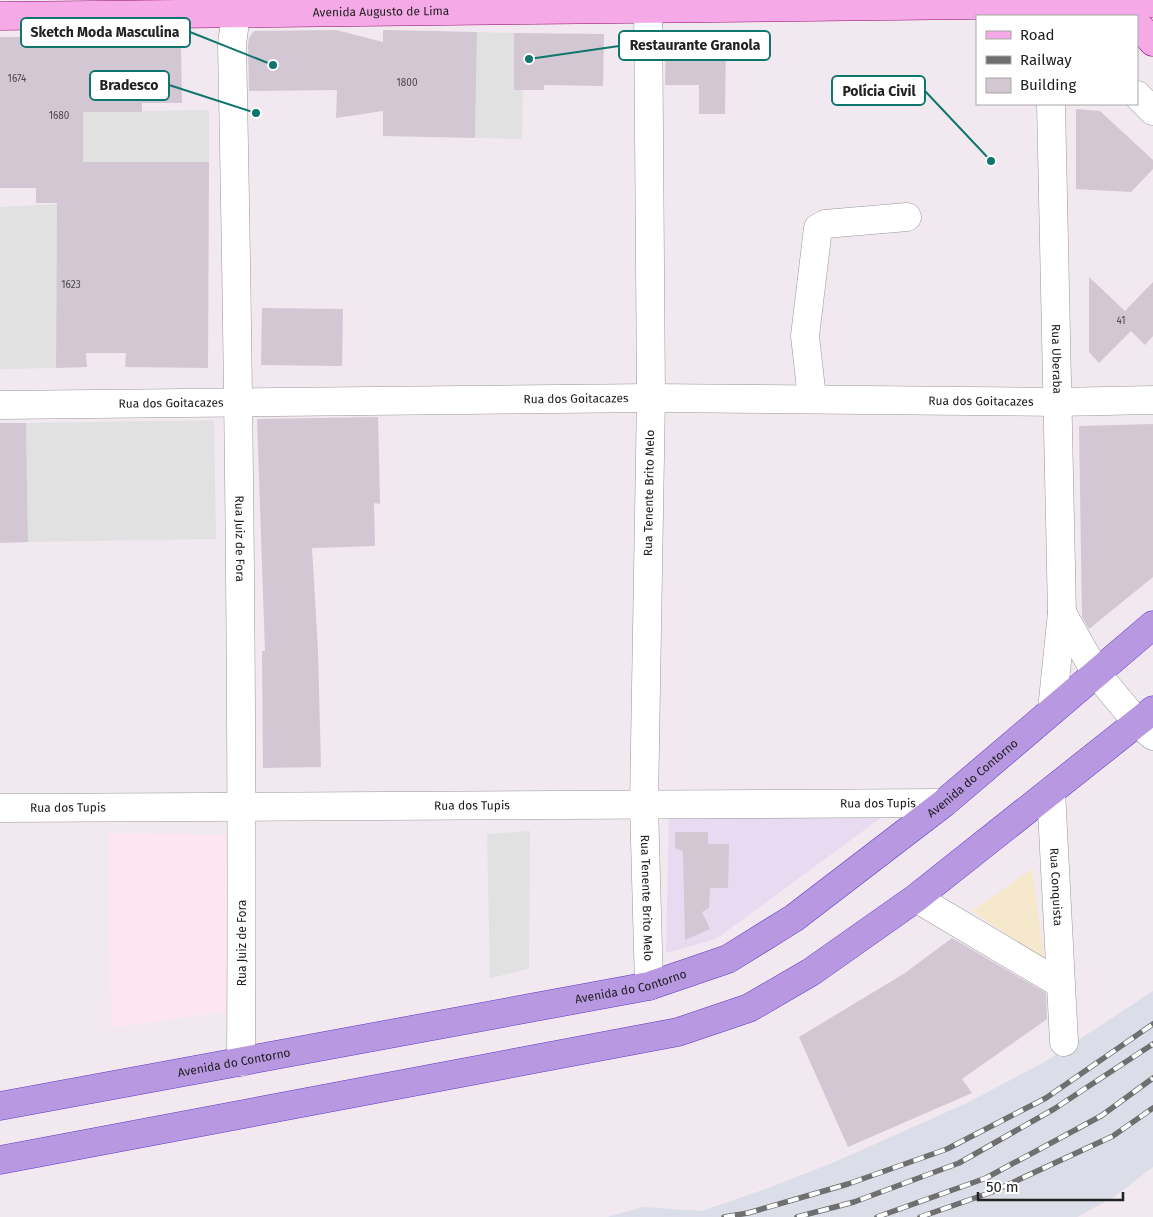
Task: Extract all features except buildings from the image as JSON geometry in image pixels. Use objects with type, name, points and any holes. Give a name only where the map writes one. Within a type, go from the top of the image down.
[{"type":"highway","name":"Avenida do Contorno","points":[[0,1106],[649,986],[728,959],[786,923],[944,803],[1153,625]]},
{"type":"highway","points":[[0,1160],[678,1032],[749,1008],[781,991],[916,898],[1051,791],[1149,719]]},
{"type":"main road","name":"Avenida Augusto de Lima","points":[[0,16],[236,14],[648,4],[1109,7],[1153,3]]},
{"type":"main road","points":[[1138,25],[1153,42]]},
{"type":"street","name":"Rua Tenente Brito Melo","points":[[648,4],[651,398],[644,804],[649,986]]},
{"type":"street","name":"Rua Juiz de Fora","points":[[236,14],[232,44],[243,807],[241,1062]]},
{"type":"street","points":[[1138,96],[1153,111]]},
{"type":"street","name":"Rua Uberaba","points":[[1051,105],[1062,613],[1052,710]]},
{"type":"street","points":[[812,398],[805,336],[818,228],[825,224],[907,217]]},
{"type":"street","name":"Rua dos Goitacazes","points":[[0,405],[651,398],[812,398],[1058,402],[1153,400]]},
{"type":"street","name":"Rua Uberaba","points":[[1062,613],[1096,674],[1149,719]]},
{"type":"street","name":"Rua Conquista","points":[[1051,791],[1059,983],[1064,1042]]},
{"type":"street","name":"Rua dos Tupis","points":[[0,808],[944,803]]},
{"type":"street","points":[[916,898],[1059,983]]},
{"type":"shaded area","points":[[477,32],[514,33],[514,89],[523,90],[522,139],[475,138]]},
{"type":"shaded area","points":[[209,110],[209,162],[83,162],[83,112]]},
{"type":"shaded area","points":[[57,204],[56,368],[0,369],[0,207]]},
{"type":"shaded area","points":[[214,420],[216,539],[28,542],[26,423]]},
{"type":"shaded area","points":[[897,806],[716,939],[666,953],[669,817]]},
{"type":"shaded area","points":[[530,831],[529,969],[490,978],[487,834]]},
{"type":"shaded area","points":[[109,833],[227,835],[228,1011],[111,1028]]},
{"type":"shaded area","points":[[1032,869],[1044,959],[972,911]]},
{"type":"shaded area","points":[[1153,991],[1153,1167],[1114,1197],[1077,1217],[607,1217],[643,1207],[702,1211],[837,1161],[969,1102],[1048,1060]]},
{"type":"railway","points":[[724,1217],[748,1213],[848,1184],[947,1149],[1046,1098],[1153,1024]]},
{"type":"railway","points":[[797,1217],[854,1202],[959,1163],[1054,1109],[1153,1044]]},
{"type":"railway","points":[[877,1217],[986,1178],[1101,1116],[1153,1078]]},
{"type":"railway","points":[[920,1217],[992,1192],[1113,1136],[1153,1108]]},
{"type":"place","name":"Restaurante Granola","points":[[529,59]]},
{"type":"place","name":"Sketch Moda Masculina","points":[[273,65]]},
{"type":"place","name":"Bradesco","points":[[256,113]]},
{"type":"place","name":"Polícia Civil","points":[[991,161]]}]
